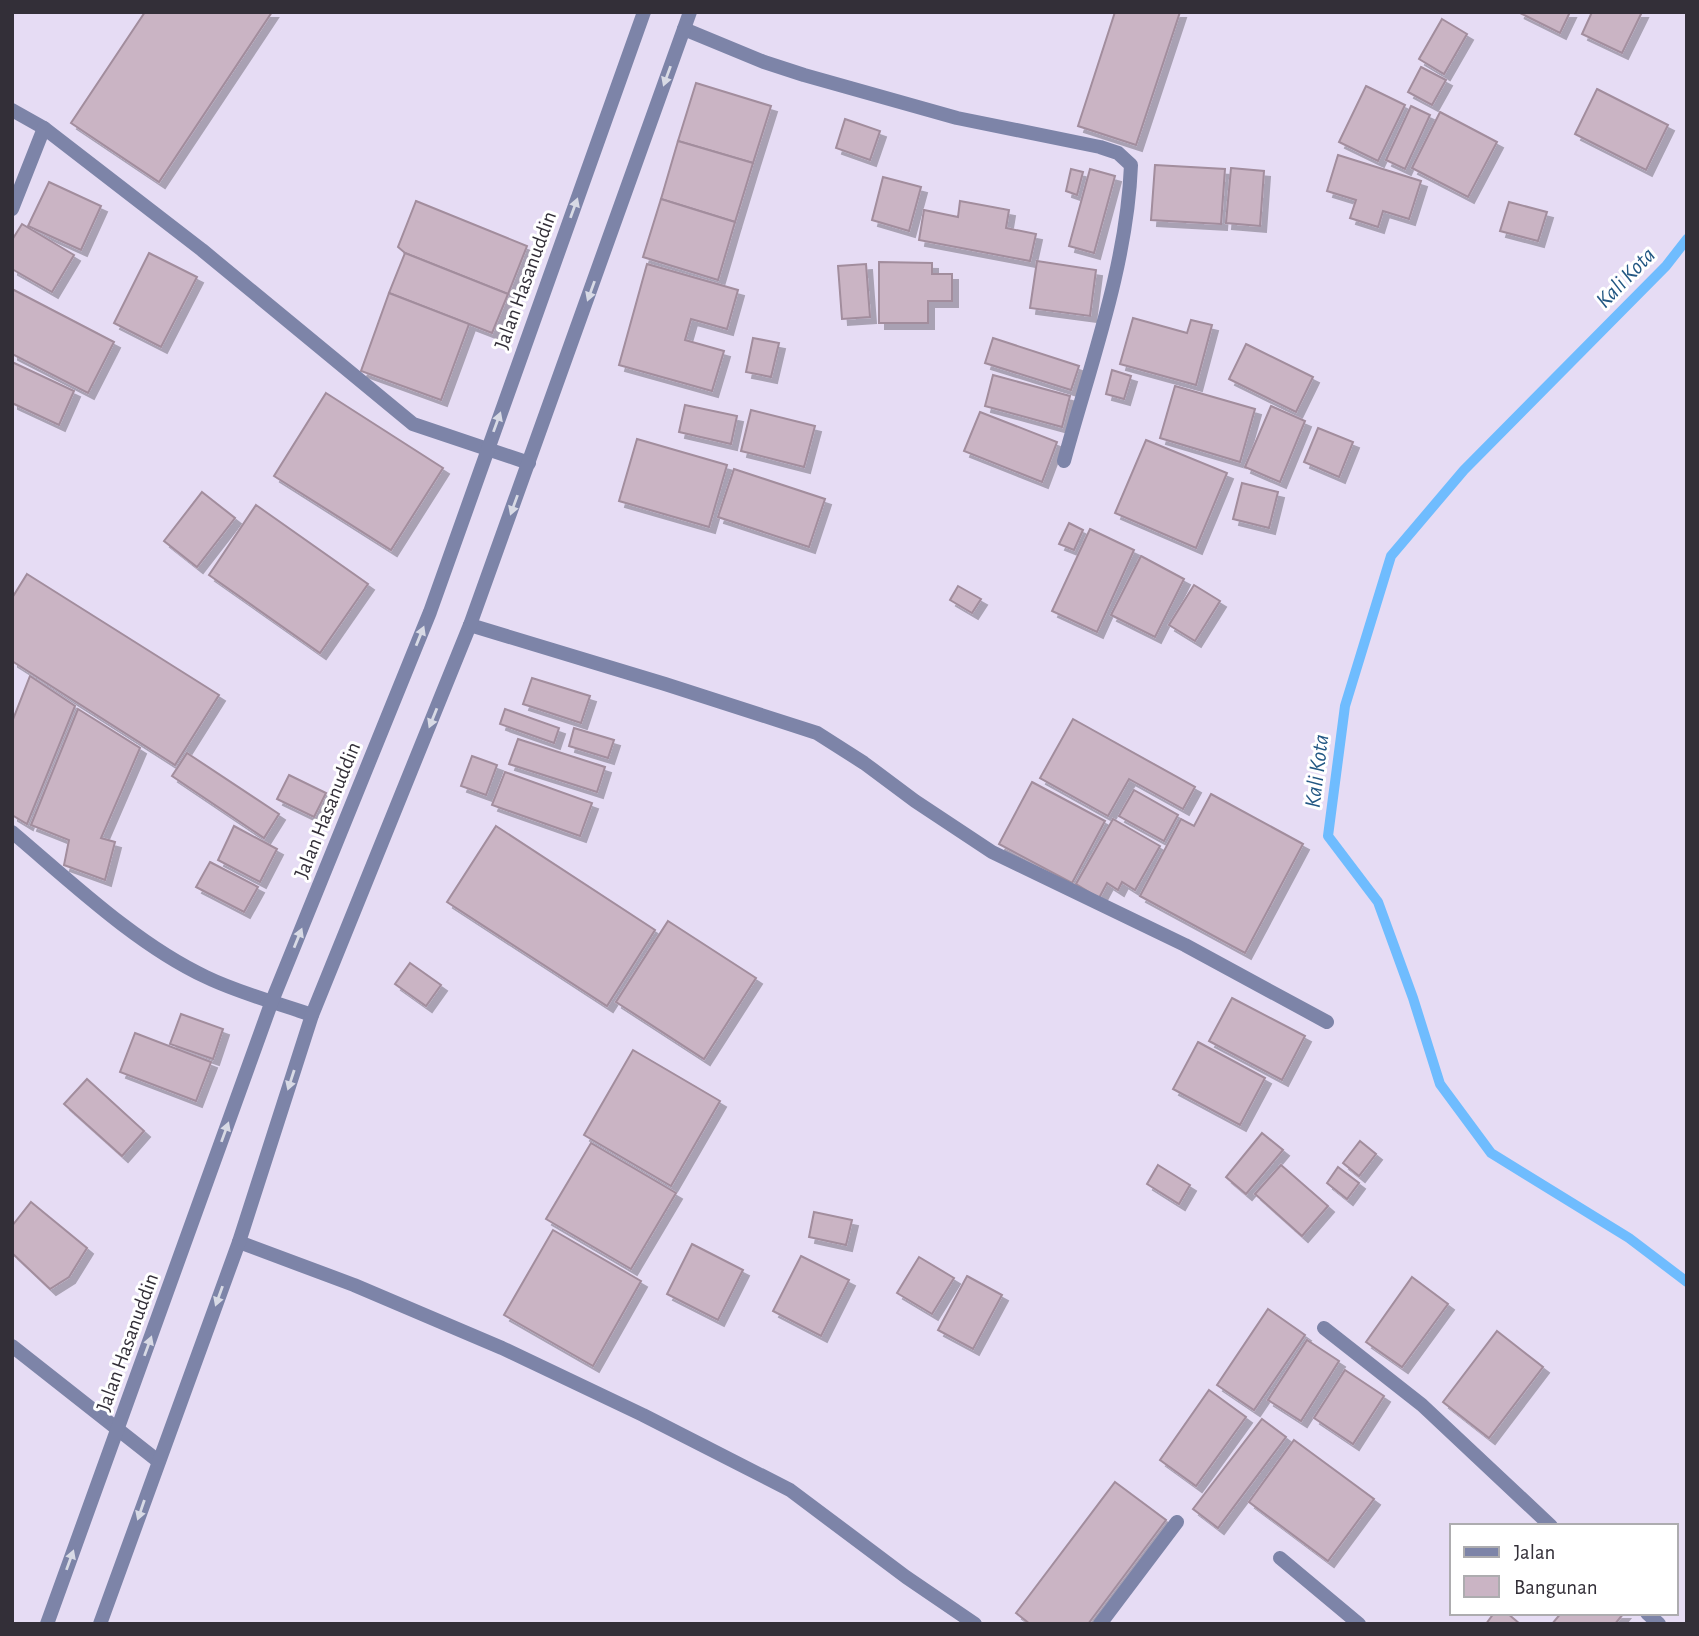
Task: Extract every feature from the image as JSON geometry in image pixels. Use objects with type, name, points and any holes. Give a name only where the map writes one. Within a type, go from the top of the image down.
[{"type":"street","name":"Jalan Hasanuddin","points":[[47,1624],[272,1001],[430,612],[644,12]]},
{"type":"street","points":[[100,1624],[239,1242],[312,1015],[470,625],[690,12]]},
{"type":"street","points":[[684,29],[764,62],[804,75],[957,118],[1100,147],[1118,153],[1131,165],[1130,198],[1116,270],[1063,461]]},
{"type":"street","points":[[12,110],[44,128],[202,250],[413,424],[529,463]]},
{"type":"street","points":[[12,209],[44,128]]},
{"type":"street","points":[[470,625],[817,733],[992,852],[1185,945],[1327,1022]]},
{"type":"street","points":[[12,832],[98,905],[154,946],[205,977],[312,1015]]},
{"type":"street","points":[[239,1242],[354,1285],[502,1348],[790,1489],[906,1577],[975,1624]]},
{"type":"street","points":[[1324,1328],[1422,1405],[1549,1524]]},
{"type":"street","points":[[12,1346],[158,1461]]},
{"type":"street","points":[[1100,1624],[1177,1522]]},
{"type":"street","points":[[1280,1558],[1359,1624]]},
{"type":"building","points":[[145,12],[272,12],[159,182],[71,123]]},
{"type":"building","points":[[1115,12],[1180,12],[1136,145],[1078,126]]},
{"type":"building","points":[[1518,12],[1570,12],[1560,33]]},
{"type":"building","points":[[1592,12],[1642,12],[1622,53],[1582,34]]},
{"type":"building","points":[[1442,19],[1467,34],[1444,74],[1419,59]]},
{"type":"building","points":[[1421,67],[1446,80],[1432,105],[1408,92]]},
{"type":"building","points":[[696,83],[771,106],[753,163],[678,141]]},
{"type":"building","points":[[1366,86],[1405,105],[1378,161],[1339,142]]},
{"type":"building","points":[[1597,89],[1668,125],[1646,170],[1575,134]]},
{"type":"building","points":[[1411,106],[1430,115],[1405,169],[1386,160]]},
{"type":"building","points":[[1440,112],[1497,142],[1468,197],[1412,168]]},
{"type":"building","points":[[845,119],[880,131],[870,160],[836,148]]},
{"type":"building","points":[[678,141],[753,163],[735,222],[661,199]]},
{"type":"building","points":[[1338,155],[1421,181],[1409,219],[1383,211],[1378,227],[1350,218],[1356,200],[1327,191]]},
{"type":"building","points":[[1155,165],[1225,169],[1221,224],[1151,220]]},
{"type":"building","points":[[1231,168],[1264,171],[1260,226],[1226,223]]},
{"type":"building","points":[[1071,169],[1083,172],[1077,195],[1066,191]]},
{"type":"building","points":[[1090,169],[1115,176],[1094,253],[1069,246]]},
{"type":"building","points":[[883,177],[921,187],[909,231],[872,220]]},
{"type":"building","points":[[49,182],[101,206],[81,250],[28,226]]},
{"type":"building","points":[[661,199],[735,222],[718,280],[643,257]]},
{"type":"building","points":[[416,201],[527,246],[508,294],[405,253],[398,247]]},
{"type":"building","points":[[960,201],[1009,210],[1006,228],[1036,234],[1030,261],[919,240],[924,210],[958,217]]},
{"type":"building","points":[[1509,202],[1547,212],[1538,241],[1500,231]]},
{"type":"building","points":[[22,224],[74,255],[52,292],[12,269],[12,240]]},
{"type":"building","points":[[149,253],[197,277],[161,347],[114,323]]},
{"type":"building","points":[[405,253],[508,294],[492,333],[389,293]]},
{"type":"building","points":[[1037,261],[1096,270],[1090,316],[1030,308]]},
{"type":"building","points":[[879,262],[932,263],[932,274],[952,274],[952,301],[928,301],[928,323],[879,323]]},
{"type":"building","points":[[647,264],[738,290],[727,329],[691,319],[685,340],[724,351],[712,391],[619,365]]},
{"type":"building","points":[[866,264],[870,317],[842,319],[838,266]]},
{"type":"building","points":[[12,289],[114,342],[88,393],[12,354]]},
{"type":"building","points":[[389,293],[469,324],[441,400],[361,371]]},
{"type":"building","points":[[1133,318],[1187,333],[1191,320],[1212,325],[1196,385],[1120,364]]},
{"type":"building","points":[[753,338],[779,343],[771,377],[746,372]]},
{"type":"building","points":[[993,338],[1079,366],[1071,390],[985,363]]},
{"type":"building","points":[[1246,344],[1313,377],[1296,412],[1229,379]]},
{"type":"building","points":[[12,362],[74,391],[59,425],[12,403]]},
{"type":"building","points":[[1112,370],[1131,376],[1124,399],[1106,394]]},
{"type":"building","points":[[993,375],[1070,396],[1062,427],[985,406]]},
{"type":"building","points":[[1175,386],[1255,409],[1240,462],[1160,438]]},
{"type":"building","points":[[326,393],[443,468],[391,550],[274,476]]},
{"type":"building","points":[[685,405],[737,416],[731,444],[679,432]]},
{"type":"building","points":[[1271,406],[1305,421],[1280,482],[1245,467]]},
{"type":"building","points":[[751,410],[815,426],[804,467],[741,451]]},
{"type":"building","points":[[980,412],[1057,442],[1042,482],[964,451]]},
{"type":"building","points":[[1318,428],[1353,442],[1339,477],[1304,462]]},
{"type":"building","points":[[637,439],[727,465],[709,527],[619,501]]},
{"type":"building","points":[[1146,440],[1227,473],[1196,548],[1115,513]]},
{"type":"building","points":[[734,469],[825,499],[809,547],[718,517]]},
{"type":"building","points":[[1242,483],[1278,492],[1269,528],[1233,519]]},
{"type":"building","points":[[202,492],[235,518],[197,567],[164,541]]},
{"type":"building","points":[[256,505],[368,584],[320,653],[209,575]]},
{"type":"building","points":[[1069,523],[1083,530],[1074,550],[1059,544]]},
{"type":"building","points":[[1090,529],[1134,550],[1097,632],[1052,611]]},
{"type":"building","points":[[1141,556],[1184,579],[1155,637],[1111,615]]},
{"type":"building","points":[[27,574],[219,695],[175,765],[12,661],[12,598]]},
{"type":"building","points":[[1194,585],[1220,601],[1195,641],[1169,625]]},
{"type":"building","points":[[958,586],[981,599],[972,613],[950,600]]},
{"type":"building","points":[[30,676],[75,706],[27,824],[12,815],[12,722]]},
{"type":"building","points":[[532,678],[590,696],[581,723],[523,704]]},
{"type":"building","points":[[78,709],[140,748],[101,838],[115,842],[105,880],[64,865],[69,840],[31,825]]},
{"type":"building","points":[[505,709],[559,728],[554,743],[500,724]]},
{"type":"building","points":[[1073,719],[1195,787],[1183,809],[1129,779],[1108,816],[1040,778]]},
{"type":"building","points":[[574,728],[614,740],[608,758],[569,746]]},
{"type":"building","points":[[518,739],[605,767],[597,792],[509,764]]},
{"type":"building","points":[[187,753],[279,814],[264,838],[172,776]]},
{"type":"building","points":[[472,756],[497,765],[486,795],[461,786]]},
{"type":"building","points":[[505,772],[592,803],[580,836],[492,805]]},
{"type":"building","points":[[289,775],[326,793],[314,817],[277,799]]},
{"type":"building","points":[[1032,782],[1105,821],[1072,883],[999,844]]},
{"type":"building","points":[[1134,790],[1178,815],[1164,841],[1119,816]]},
{"type":"building","points":[[1211,794],[1303,844],[1245,953],[1140,896],[1181,819],[1194,826]]},
{"type":"building","points":[[1113,819],[1160,846],[1135,890],[1122,882],[1118,890],[1107,883],[1099,898],[1076,884]]},
{"type":"building","points":[[234,826],[277,849],[260,882],[218,860]]},
{"type":"building","points":[[496,826],[655,930],[607,1006],[447,902]]},
{"type":"building","points":[[210,862],[258,887],[244,912],[196,887]]},
{"type":"building","points":[[668,921],[756,978],[704,1059],[616,1002]]},
{"type":"building","points":[[410,963],[441,985],[426,1006],[395,984]]},
{"type":"building","points":[[1232,998],[1305,1036],[1282,1080],[1209,1041]]},
{"type":"building","points":[[181,1014],[223,1029],[213,1059],[170,1044]]},
{"type":"building","points":[[135,1033],[211,1062],[196,1101],[120,1072]]},
{"type":"building","points":[[1198,1042],[1265,1078],[1240,1125],[1173,1089]]},
{"type":"building","points":[[633,1050],[720,1101],[671,1186],[584,1135]]},
{"type":"building","points":[[87,1079],[144,1131],[122,1156],[64,1104]]},
{"type":"building","points":[[1262,1133],[1283,1150],[1246,1194],[1226,1177]]},
{"type":"building","points":[[1360,1141],[1376,1154],[1359,1176],[1343,1163]]},
{"type":"building","points":[[591,1143],[676,1193],[631,1269],[546,1219]]},
{"type":"building","points":[[1158,1165],[1190,1185],[1179,1204],[1147,1184]]},
{"type":"building","points":[[1281,1165],[1328,1206],[1302,1236],[1255,1194]]},
{"type":"building","points":[[1338,1167],[1359,1183],[1347,1199],[1327,1183]]},
{"type":"building","points":[[31,1202],[87,1248],[69,1277],[50,1289],[12,1253],[12,1226]]},
{"type":"building","points":[[814,1212],[852,1220],[846,1245],[809,1237]]},
{"type":"building","points":[[553,1230],[641,1281],[593,1366],[504,1315]]},
{"type":"building","points":[[692,1244],[743,1270],[718,1320],[667,1294]]},
{"type":"building","points":[[801,1256],[849,1280],[821,1336],[773,1311]]},
{"type":"building","points":[[919,1257],[954,1278],[932,1314],[897,1293]]},
{"type":"building","points":[[967,1276],[1002,1295],[973,1349],[938,1330]]},
{"type":"building","points":[[1412,1277],[1448,1304],[1402,1367],[1366,1342]]},
{"type":"building","points":[[1268,1309],[1305,1335],[1254,1410],[1217,1385]]},
{"type":"building","points":[[1497,1331],[1543,1367],[1489,1438],[1443,1402]]},
{"type":"building","points":[[1307,1340],[1339,1361],[1301,1421],[1268,1400]]},
{"type":"building","points":[[1345,1370],[1384,1396],[1353,1444],[1314,1418]]},
{"type":"building","points":[[1209,1390],[1246,1417],[1196,1486],[1160,1460]]},
{"type":"building","points":[[1262,1419],[1286,1437],[1218,1528],[1193,1509]]},
{"type":"building","points":[[1294,1440],[1374,1499],[1328,1561],[1249,1502]]},
{"type":"building","points":[[1115,1482],[1166,1520],[1088,1624],[1030,1624],[1016,1613]]},
{"type":"building","points":[[1493,1615],[1509,1615],[1520,1624],[1486,1624]]},
{"type":"building","points":[[1559,1615],[1622,1615],[1615,1624],[1552,1624]]},
{"type":"waterway","name":"Kali Kota","points":[[1687,239],[1666,266],[1464,470],[1391,556],[1345,706],[1328,836],[1378,902],[1413,998],[1440,1084],[1491,1153],[1629,1238],[1687,1282]]}]
